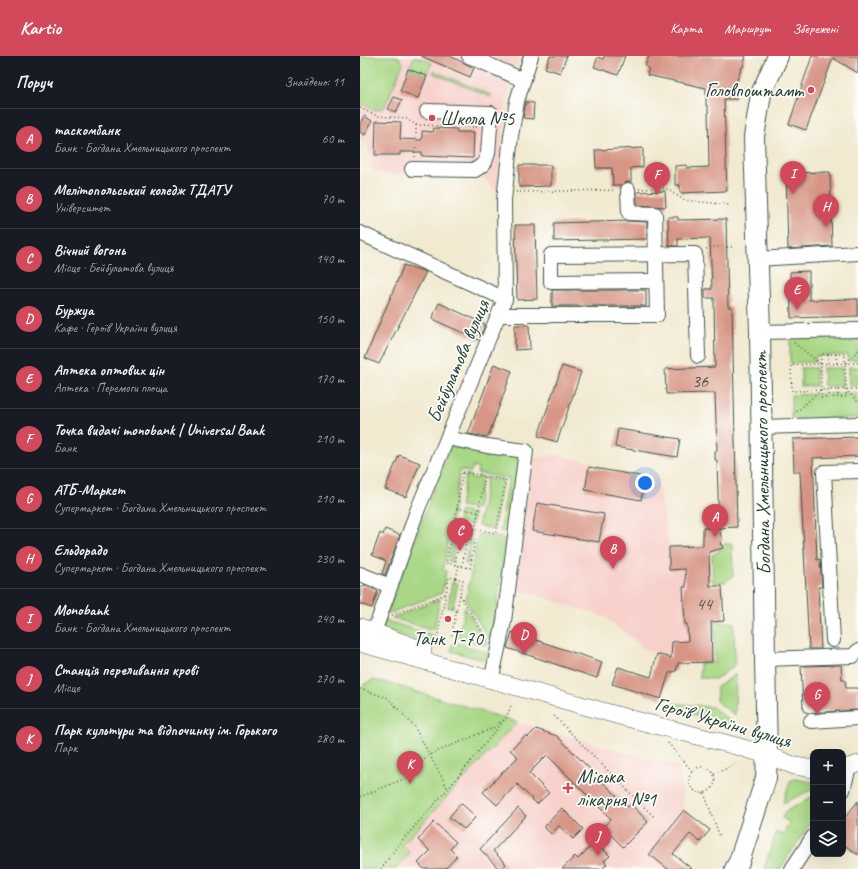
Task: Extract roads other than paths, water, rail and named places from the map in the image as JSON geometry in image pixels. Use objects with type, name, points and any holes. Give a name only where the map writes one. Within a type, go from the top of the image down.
[{"type":"highway","name":"Богдана Хмельницького проспект","points":[[735,869],[739,862],[766,778],[767,755],[760,332],[754,137],[761,94],[778,56]]},
{"type":"main road","name":"Героїв України вулиця","points":[[366,638],[418,649],[493,672],[620,716]]},
{"type":"main road","name":"Героїв України вулиця","points":[[366,638],[620,716],[767,755],[795,766],[810,768]]},
{"type":"street","points":[[469,56],[523,80]]},
{"type":"street","name":"Бейбулатова вулиця","points":[[366,638],[390,586],[417,510],[505,299],[505,192],[515,112],[531,56]]},
{"type":"street","points":[[427,111],[491,113],[515,112]]},
{"type":"street","points":[[414,166],[475,170],[481,166],[485,162],[488,153],[491,113]]},
{"type":"street","points":[[499,315],[657,315],[655,214],[629,213],[628,190]]},
{"type":"street","points":[[360,234],[505,299]]},
{"type":"street","points":[[757,259],[858,253]]},
{"type":"street","points":[[656,281],[551,282],[551,255],[695,254],[698,356]]},
{"type":"street","points":[[760,332],[858,330]]},
{"type":"street","points":[[761,427],[858,424]]},
{"type":"street","points":[[447,438],[487,446],[526,450],[504,621],[493,672]]},
{"type":"street","points":[[833,640],[824,472],[858,471]]},
{"type":"street","points":[[360,574],[390,586]]},
{"type":"street","points":[[765,659],[852,656],[858,651]]},
{"type":"street","points":[[811,721],[858,718]]},
{"type":"street","points":[[845,785],[850,767]]},
{"type":"street","points":[[792,869],[810,842]]},
{"type":"place","name":"Головпоштамт","points":[[811,90]]},
{"type":"place","name":"Школа №5","points":[[432,118]]},
{"type":"place","name":"Monobank","points":[[793,194]]},
{"type":"place","name":"Точка видачі monobank | Universal Bank","points":[[657,195]]},
{"type":"place","name":"Ельдорадо","points":[[826,227]]},
{"type":"place","name":"Аптека оптових цін","points":[[797,310]]},
{"type":"place","name":"таскомбанк","points":[[715,537]]},
{"type":"place","name":"Вічний вогонь","points":[[460,551]]},
{"type":"place","name":"Мелітопольський коледж ТДАТУ","points":[[613,569]]},
{"type":"place","name":"Танк Т-70","points":[[448,619]]},
{"type":"place","name":"Буржуа","points":[[524,655]]},
{"type":"place","name":"АТБ-Маркет","points":[[817,715]]},
{"type":"place","name":"Парк культури та відпочинку ім. Горького","points":[[410,784]]},
{"type":"place","name":"Міська лікарня №1","points":[[568,788]]},
{"type":"place","name":"Станція переливання крові","points":[[598,856]]}]
